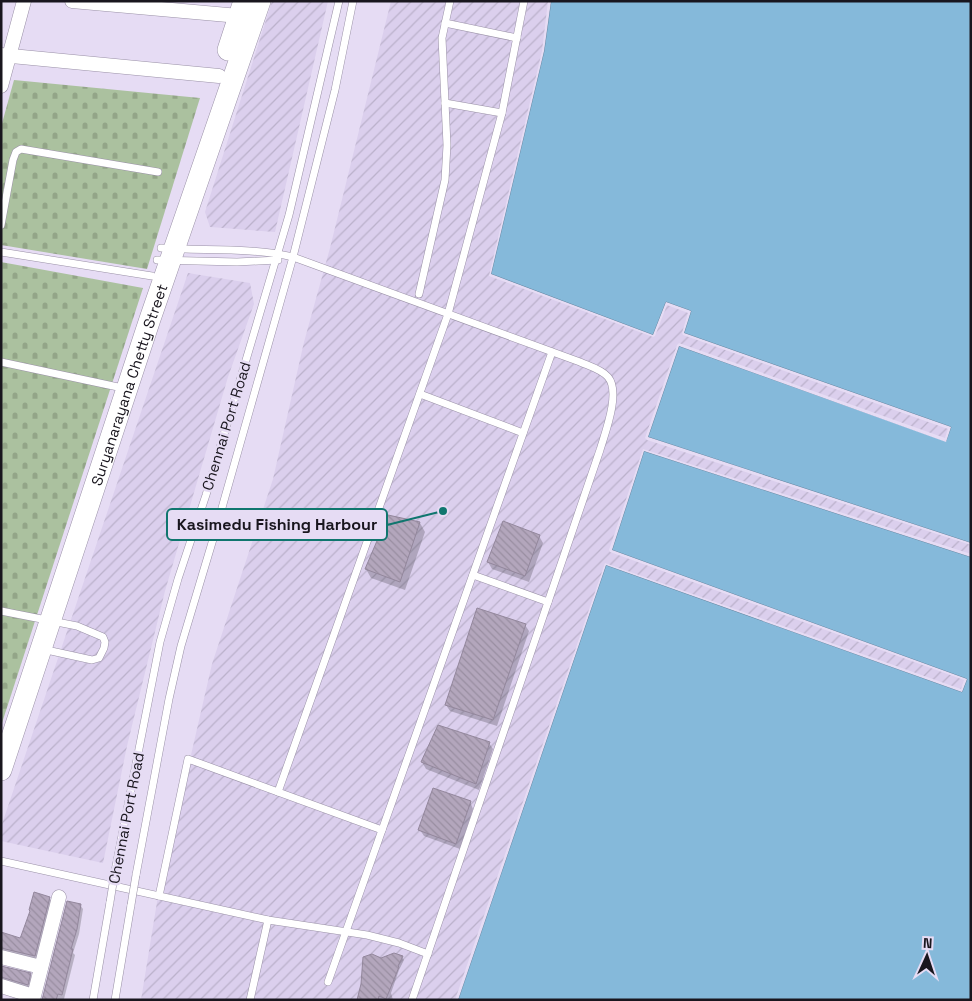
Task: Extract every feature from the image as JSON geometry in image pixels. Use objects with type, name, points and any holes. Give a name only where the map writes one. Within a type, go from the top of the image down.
[{"type":"main road","name":"Suryanarayana Chetty Street","points":[[1,770],[41,648],[45,619],[72,520],[163,258],[260,1]]},
{"type":"main road","name":"Suryanarayana Chetty Street","points":[[1,736],[45,619],[242,9]]},
{"type":"street","points":[[1,86],[5,56],[24,1]]},
{"type":"street","points":[[72,1],[242,9]]},
{"type":"street","points":[[5,56],[219,76]]},
{"type":"street","points":[[1,986],[33,998],[59,897]]},
{"type":"street","points":[[1,957],[41,967]]},
{"type":"lane","name":"Chennai Port Road","points":[[93,1000],[115,871],[160,642],[277,257],[315,110],[339,1]]},
{"type":"lane","name":"Chennai Port Road","points":[[115,1000],[136,875],[169,699],[181,646],[293,257],[335,90],[353,1]]},
{"type":"lane","points":[[419,294],[445,180],[447,145],[442,38],[450,1]]},
{"type":"lane","points":[[278,792],[448,314],[502,113],[524,1]]},
{"type":"lane","points":[[445,23],[517,38]]},
{"type":"lane","points":[[445,103],[502,113]]},
{"type":"lane","points":[[1,225],[13,160],[16,152],[21,149],[158,172]]},
{"type":"lane","points":[[1,252],[163,258],[293,257],[580,362],[602,372],[612,385],[613,393],[609,420],[600,450],[412,1000]]},
{"type":"lane","points":[[163,258],[277,257]]},
{"type":"lane","points":[[328,982],[552,352]]},
{"type":"lane","points":[[1,362],[118,387]]},
{"type":"lane","points":[[420,394],[523,433]]},
{"type":"lane","points":[[472,575],[548,602]]},
{"type":"lane","points":[[1,611],[77,626],[103,636],[104,648],[99,658],[92,660],[41,648]]},
{"type":"lane","points":[[160,896],[188,759],[382,830]]},
{"type":"lane","points":[[1,861],[268,920],[346,931],[380,938],[428,954]]},
{"type":"lane","points":[[250,1000],[268,920]]},
{"type":"shaded area","points":[[272,1],[328,1],[275,232],[210,227],[205,212]]},
{"type":"shaded area","points":[[391,1],[551,1],[544,51],[666,302],[951,427],[946,442],[679,346],[971,543],[971,557],[644,451],[967,679],[962,692],[606,565],[458,1000],[141,1000],[157,902],[212,664],[273,479],[304,342],[330,248]]},
{"type":"shaded area","points":[[188,273],[250,283],[254,304],[228,377],[165,591],[127,746],[103,863],[1,841],[1,827]]},
{"type":"green space","points":[[14,80],[200,98],[147,269],[1,245],[1,127]]},
{"type":"green space","points":[[1,262],[143,288],[1,726]]},
{"type":"water","points":[[551,1],[971,1],[971,543],[648,437],[679,346],[946,441],[951,427],[684,333],[691,311],[666,302],[653,335],[491,274],[544,51]]},
{"type":"water","points":[[644,451],[971,557],[971,1000],[458,1000],[606,565],[962,692],[967,679],[612,550]]},
{"type":"pier","points":[[548,1],[551,1],[544,51],[491,274],[653,335],[666,302],[691,311],[684,333],[951,427],[946,442],[679,346],[648,437],[971,543],[971,545],[645,438],[679,343],[945,438],[948,429],[683,335],[688,313],[667,305],[653,337],[489,276],[542,51]]},
{"type":"pier","points":[[643,449],[971,554],[971,557],[644,451],[612,550],[967,679],[962,692],[606,565],[458,1000],[455,1000],[605,563],[961,689],[964,680],[610,552],[609,550]]},
{"type":"building","points":[[388,515],[420,522],[400,582],[365,569]]},
{"type":"building","points":[[503,521],[540,535],[525,576],[487,562]]},
{"type":"building","points":[[477,608],[526,624],[493,720],[445,705]]},
{"type":"building","points":[[438,725],[490,742],[476,784],[421,762]]},
{"type":"building","points":[[433,788],[471,801],[456,844],[418,830]]},
{"type":"building","points":[[34,892],[50,897],[35,956],[1,948],[1,932],[20,938],[30,911]]},
{"type":"building","points":[[67,901],[81,904],[62,995],[58,994],[56,1000],[42,1000]]},
{"type":"building","points":[[394,953],[403,956],[386,999],[379,996],[378,1000],[357,1000],[361,984],[363,957],[372,954],[381,958]]},
{"type":"building","points":[[1,966],[31,973],[28,985],[1,977]]},
{"type":"place","name":"Kasimedu Fishing Harbour","points":[[443,511]]}]
